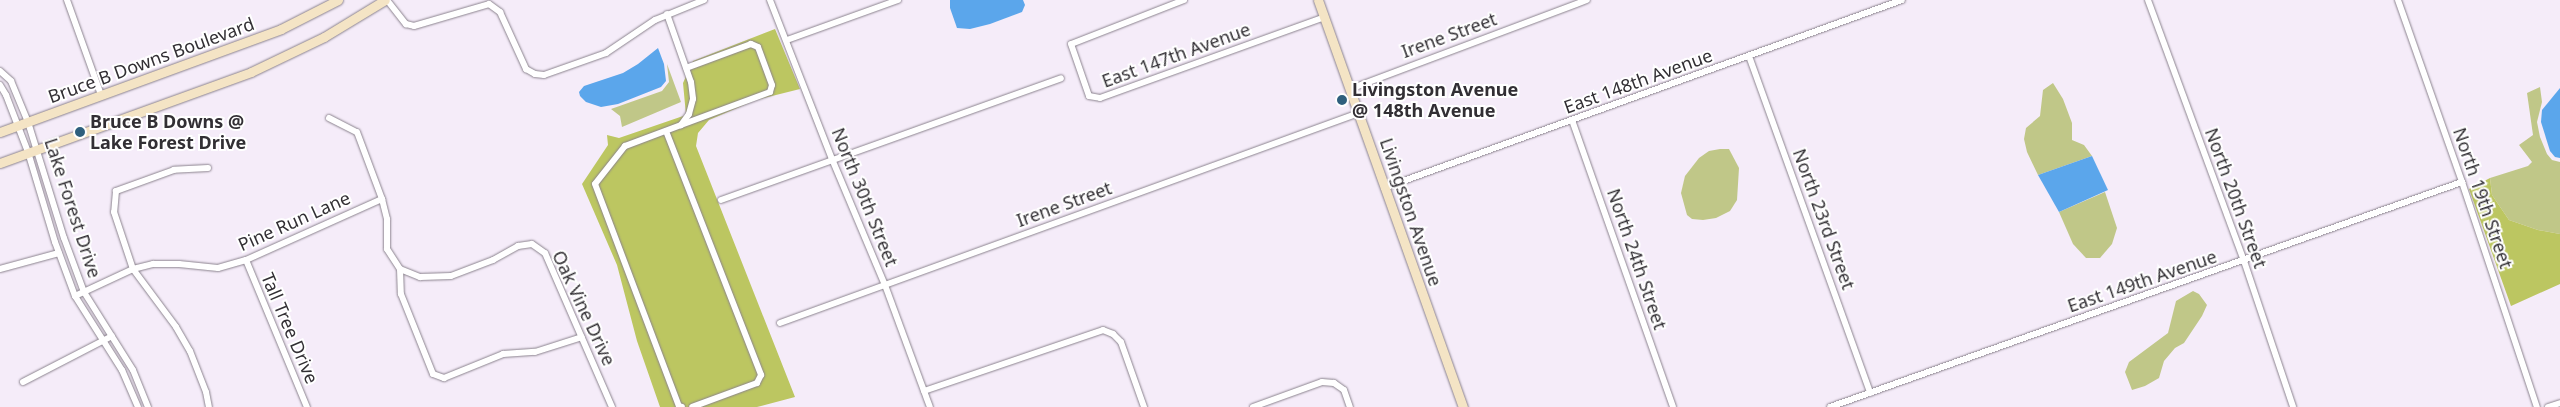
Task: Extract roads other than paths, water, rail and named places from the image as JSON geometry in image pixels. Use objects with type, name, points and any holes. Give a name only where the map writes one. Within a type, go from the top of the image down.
[{"type":"main road","name":"Bruce B Downs Boulevard","points":[[0,132],[281,29],[338,0]]},
{"type":"main road","points":[[0,163],[251,72],[324,37],[386,0]]},
{"type":"main road","name":"Livingston Avenue","points":[[1318,0],[1463,407]]},
{"type":"street","points":[[68,0],[101,95]]},
{"type":"street","points":[[386,0],[406,24],[414,26],[489,4],[500,12],[526,69],[535,74],[544,75],[606,53],[667,14],[704,0]]},
{"type":"street","name":"North 30th Street","points":[[770,0],[832,159],[885,285],[924,391],[928,407]]},
{"type":"street","points":[[787,40],[898,0]]},
{"type":"street","name":"East 147th Avenue","points":[[1184,0],[1071,44],[1089,96],[1100,98],[1325,18]]},
{"type":"street","name":"Irene Street","points":[[1350,88],[1587,0]]},
{"type":"street","name":"East 148th Avenue","points":[[1384,188],[1902,0]]},
{"type":"street","name":"North 20th Street","points":[[2148,0],[2244,261],[2293,407]]},
{"type":"street","name":"North 19th Street","points":[[2398,0],[2462,182],[2537,407]]},
{"type":"street","points":[[667,14],[691,82],[693,99],[688,114],[681,125]]},
{"type":"street","points":[[682,407],[679,406],[595,184],[625,146],[770,92],[772,85],[758,47],[751,44],[686,68]]},
{"type":"street","name":"North 23rd Street","points":[[1750,56],[1870,393]]},
{"type":"street","name":"Lake Forest Drive","points":[[0,71],[11,81],[38,148],[64,238],[84,292],[133,370],[148,407]]},
{"type":"street","points":[[721,200],[1061,78]]},
{"type":"street","name":"Lake Forest Drive","points":[[0,85],[28,152],[59,253],[75,296],[122,370],[138,407]]},
{"type":"street","name":"Irene Street","points":[[780,323],[1359,113]]},
{"type":"street","points":[[329,118],[357,132],[388,219],[387,249],[400,269],[401,294],[433,374],[444,378],[503,354],[535,352],[582,338]]},
{"type":"street","name":"North 24th Street","points":[[1572,120],[1673,407]]},
{"type":"street","points":[[666,131],[761,375],[758,383],[692,407]]},
{"type":"street","points":[[208,168],[174,170],[116,191],[114,212],[134,269],[176,327],[190,351],[206,392],[209,407]]},
{"type":"street","name":"East 149th Avenue","points":[[1830,407],[2462,182]]},
{"type":"street","name":"Pine Run Lane","points":[[75,296],[134,269],[153,264],[218,268],[246,260],[382,199]]},
{"type":"street","name":"Oak Vine Drive","points":[[400,269],[420,277],[450,276],[493,260],[518,246],[532,244],[544,254],[612,407]]},
{"type":"street","points":[[0,269],[59,253]]},
{"type":"street","name":"Tall Tree Drive","points":[[246,260],[307,407]]},
{"type":"street","points":[[924,391],[1103,330],[1113,334],[1121,342],[1144,407]]},
{"type":"street","points":[[23,382],[104,343],[112,336]]},
{"type":"street","points":[[1253,407],[1322,382],[1334,384],[1344,390],[1350,407]]},
{"type":"street","points":[[2548,407],[2560,403]]},
{"type":"water","points":[[950,0],[1023,0],[1025,5],[1022,12],[970,29],[957,28],[950,8]]},
{"type":"water","points":[[658,48],[664,64],[666,81],[661,87],[618,104],[601,107],[586,102],[580,96],[579,92],[584,86],[623,73]]},
{"type":"water","points":[[2560,88],[2560,158],[2555,157],[2550,151],[2541,122],[2542,110]]},
{"type":"water","points":[[2092,156],[2108,190],[2059,212],[2038,175]]},
{"type":"place","name":"Livingston Avenue @ 148th Avenue","points":[[1342,100]]},
{"type":"place","name":"Bruce B Downs @ Lake Forest Drive","points":[[80,132]]}]
